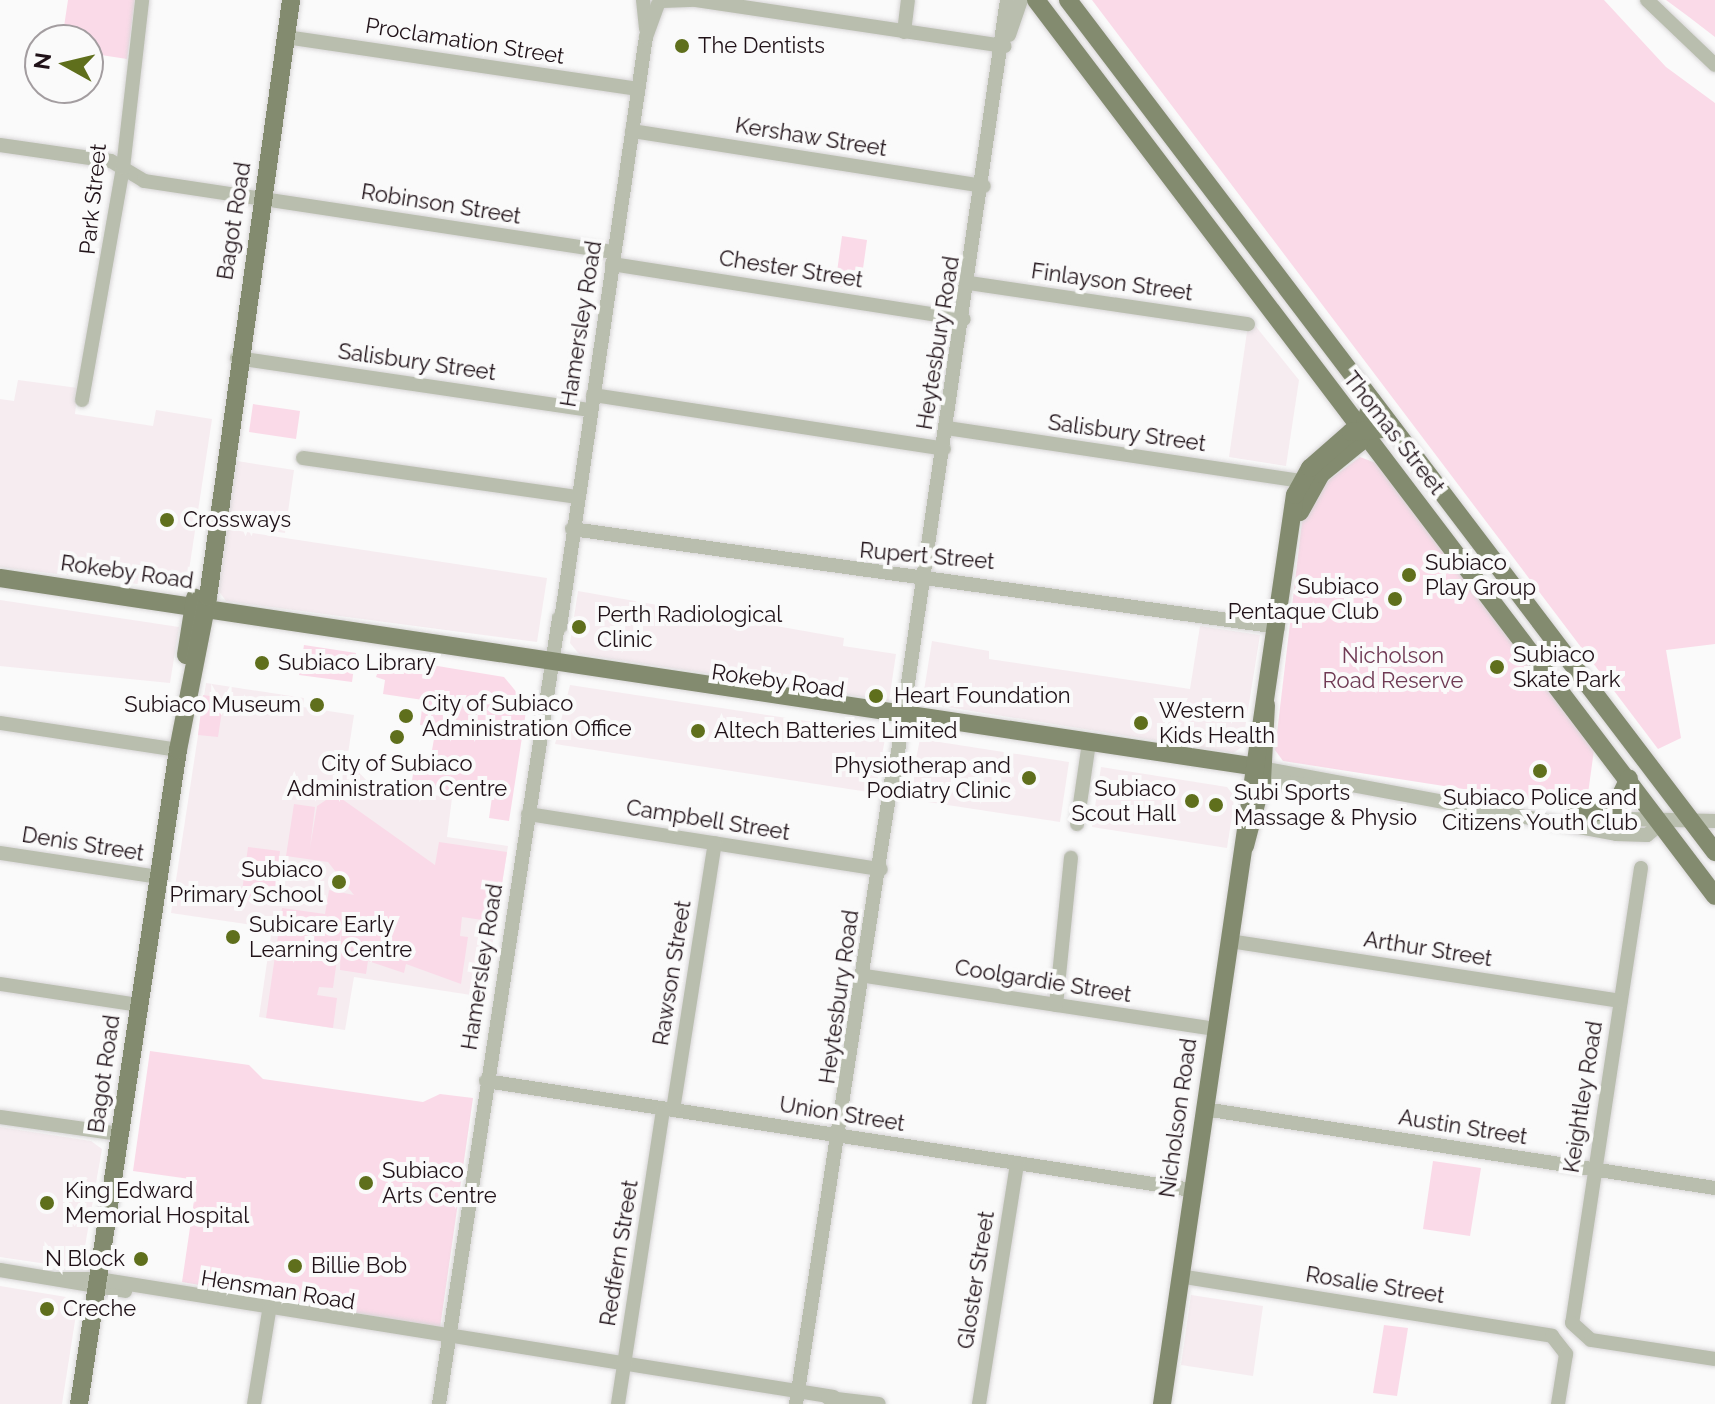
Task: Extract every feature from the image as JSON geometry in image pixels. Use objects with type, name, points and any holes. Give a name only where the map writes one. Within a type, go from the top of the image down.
[{"type":"main road","name":"Bagot Road","points":[[79,1404],[291,0]]},
{"type":"main road","name":"Thomas Street","points":[[1036,0],[1361,431],[1663,822],[1715,896]]},
{"type":"main road","name":"Thomas Street","points":[[1068,0],[1715,852]]},
{"type":"main road","name":"Nicholson Road","points":[[1291,534],[1315,481],[1359,443],[1372,401]]},
{"type":"main road","points":[[1300,481],[1329,449],[1361,431],[1393,428]]},
{"type":"main road","name":"Nicholson Road","points":[[1161,1401],[1300,481]]},
{"type":"main road","name":"Rokeby Road","points":[[0,578],[199,613]]},
{"type":"main road","name":"Rokeby Road","points":[[0,587],[199,613],[1256,773]]},
{"type":"main road","points":[[1573,817],[1614,809],[1629,778]]},
{"type":"street","name":"Park Street","points":[[82,400],[123,168],[142,0]]},
{"type":"street","points":[[654,1],[696,0],[1005,46]]},
{"type":"street","points":[[904,32],[908,0]]},
{"type":"street","name":"Heytesbury Road","points":[[801,1396],[1005,46],[1007,0]]},
{"type":"street","name":"Heytesbury Road","points":[[1005,46],[1021,0]]},
{"type":"street","points":[[1647,0],[1715,65]]},
{"type":"street","name":"Hamersley Road","points":[[440,1399],[486,1081],[654,1]]},
{"type":"street","name":"Proclamation Street","points":[[286,37],[638,89]]},
{"type":"street","name":"Kershaw Street","points":[[632,131],[984,186]]},
{"type":"street","name":"Robinson Street","points":[[0,145],[123,168],[144,181],[613,258]]},
{"type":"street","name":"Chester Street","points":[[613,258],[964,319]]},
{"type":"street","name":"Finlayson Street","points":[[969,283],[1248,324]]},
{"type":"street","name":"Salisbury Street","points":[[237,358],[590,410]]},
{"type":"street","points":[[593,395],[944,449]]},
{"type":"street","name":"Salisbury Street","points":[[947,428],[1300,481]]},
{"type":"street","points":[[303,458],[578,497]]},
{"type":"street","name":"Rupert Street","points":[[572,529],[1278,627]]},
{"type":"street","points":[[0,723],[178,750]]},
{"type":"street","points":[[1077,824],[1088,748]]},
{"type":"street","name":"Rokeby Road","points":[[1256,773],[1549,818],[1634,835],[1653,833],[1663,822]]},
{"type":"street","name":"Campbell Street","points":[[528,814],[881,869]]},
{"type":"street","name":"Rokeby Road","points":[[1549,818],[1715,821]]},
{"type":"street","name":"Rawson Street","points":[[668,1109],[715,843]]},
{"type":"street","name":"Denis Street","points":[[0,853],[159,877]]},
{"type":"street","points":[[1056,1005],[1071,858]]},
{"type":"street","name":"Keightley Road","points":[[1641,868],[1572,1317],[1576,1331],[1715,1359]]},
{"type":"street","name":"Arthur Street","points":[[1229,941],[1620,1001]]},
{"type":"street","name":"Coolgardie Street","points":[[865,976],[1215,1029]]},
{"type":"street","points":[[0,984],[139,1005]]},
{"type":"street","name":"Union Street","points":[[486,1081],[1192,1190]]},
{"type":"street","name":"Redfern Street","points":[[618,1404],[668,1109]]},
{"type":"street","name":"Austin Street","points":[[1204,1109],[1715,1188]]},
{"type":"street","points":[[0,1117],[120,1134]]},
{"type":"street","name":"Gloster Street","points":[[979,1404],[1017,1163]]},
{"type":"street","name":"Hensman Road","points":[[0,1270],[769,1387],[801,1396],[879,1404]]},
{"type":"street","name":"Rosalie Street","points":[[1179,1276],[1561,1342],[1558,1404]]},
{"type":"street","points":[[254,1404],[269,1311]]},
{"type":"shaded area","points":[[1249,318],[1299,380],[1286,466],[1229,457]]},
{"type":"shaded area","points":[[18,380],[78,388],[75,414],[153,426],[156,410],[212,419],[186,590],[0,567],[0,399],[14,401]]},
{"type":"shaded area","points":[[237,461],[294,470],[285,533],[227,524]]},
{"type":"shaded area","points":[[227,529],[547,578],[537,642],[226,601],[218,590]]},
{"type":"shaded area","points":[[578,591],[844,638],[843,646],[896,654],[889,701],[579,654],[570,643]]},
{"type":"shaded area","points":[[0,600],[179,627],[170,683],[0,666]]},
{"type":"shaded area","points":[[1200,626],[1260,635],[1242,747],[1233,753],[922,703],[932,641],[989,651],[989,659],[1190,689]]},
{"type":"shaded area","name":"Subiaco Primary School","points":[[206,683],[304,698],[303,707],[354,715],[347,760],[371,785],[452,798],[447,837],[508,846],[484,997],[354,977],[345,1030],[259,1017],[272,928],[171,913]]},
{"type":"shaded area","points":[[570,685],[879,732],[885,739],[875,793],[555,744]]},
{"type":"shaded area","points":[[920,739],[1069,762],[1060,822],[908,799]]},
{"type":"shaded area","points":[[1101,767],[1227,787],[1235,797],[1227,848],[1092,827]]},
{"type":"shaded area","name":"King Edward Memorial Hospital","points":[[0,1127],[91,1141],[102,1149],[81,1269],[0,1257]]},
{"type":"shaded area","points":[[0,1286],[66,1297],[77,1308],[62,1404],[0,1404]]},
{"type":"shaded area","points":[[1191,1295],[1263,1306],[1253,1376],[1181,1365]]},
{"type":"green space","points":[[68,0],[135,0],[127,59],[104,55],[104,24],[64,24]]},
{"type":"green space","points":[[1092,0],[1604,0],[1666,67],[1715,103],[1715,644],[1666,650],[1681,738],[1658,749]]},
{"type":"green space","points":[[1666,0],[1715,0],[1715,37],[1689,17]]},
{"type":"green space","points":[[842,236],[867,240],[860,290],[835,286]]},
{"type":"green space","points":[[253,404],[300,411],[296,439],[249,432]]},
{"type":"green space","name":"Nicholson Road Reserve","points":[[1360,457],[1376,463],[1594,750],[1586,808],[1283,761],[1275,750],[1302,522],[1314,491]]},
{"type":"green space","points":[[304,645],[356,653],[352,682],[299,675]]},
{"type":"green space","points":[[383,657],[504,677],[527,705],[509,821],[489,818],[492,797],[411,788],[415,759],[430,761],[436,728],[420,725],[423,700],[383,694],[385,680],[376,677]]},
{"type":"green space","points":[[203,695],[224,698],[218,737],[198,735]]},
{"type":"green space","points":[[335,794],[435,865],[439,842],[507,852],[496,922],[462,917],[460,936],[468,937],[461,984],[406,964],[404,973],[368,961],[366,974],[340,970],[341,931],[333,988],[319,987],[317,995],[337,998],[333,1028],[266,1018],[282,908],[325,914],[329,890],[354,895],[328,862],[286,856],[294,804],[315,807],[310,848],[317,806]]},
{"type":"green space","points":[[248,847],[280,851],[273,904],[241,899]]},
{"type":"green space","points":[[150,1051],[249,1065],[263,1079],[423,1102],[440,1094],[473,1098],[440,1328],[182,1282],[197,1180],[133,1171]]},
{"type":"green space","points":[[1433,1161],[1481,1168],[1470,1236],[1423,1229]]},
{"type":"green space","points":[[1384,1325],[1408,1328],[1397,1396],[1373,1393]]},
{"type":"place","name":"The Dentists","points":[[682,46]]},
{"type":"place","name":"Crossways","points":[[167,520]]},
{"type":"place","name":"Subiaco Play Group","points":[[1409,575]]},
{"type":"place","name":"Subiaco Pentaque Club","points":[[1395,599]]},
{"type":"place","name":"Perth Radiological Clinic","points":[[579,627]]},
{"type":"place","name":"Subiaco Library","points":[[262,663]]},
{"type":"place","name":"Subiaco Skate Park","points":[[1497,667]]},
{"type":"place","name":"Heart Foundation","points":[[876,696]]},
{"type":"place","name":"Subiaco Museum","points":[[317,705]]},
{"type":"place","name":"City of Subiaco Administration Office","points":[[406,716]]},
{"type":"place","name":"Western Kids Health","points":[[1141,723]]},
{"type":"place","name":"Altech Batteries Limited","points":[[698,731]]},
{"type":"place","name":"City of Subiaco Administration Centre","points":[[397,737]]},
{"type":"place","name":"Subiaco Police and Citizens Youth Club","points":[[1540,771]]},
{"type":"place","name":"Physiotherap and Podiatry Clinic","points":[[1029,778]]},
{"type":"place","name":"Subiaco Scout Hall","points":[[1192,801]]},
{"type":"place","name":"Subi Sports Massage & Physio","points":[[1216,805]]},
{"type":"place","name":"Subiaco Primary School","points":[[339,882]]},
{"type":"place","name":"Subicare Early Learning Centre","points":[[233,937]]},
{"type":"place","name":"Subiaco Arts Centre","points":[[366,1183]]},
{"type":"place","name":"King Edward Memorial Hospital","points":[[47,1203]]},
{"type":"place","name":"N Block","points":[[141,1259]]},
{"type":"place","name":"Billie Bob","points":[[295,1266]]},
{"type":"place","name":"Creche","points":[[47,1309]]}]
